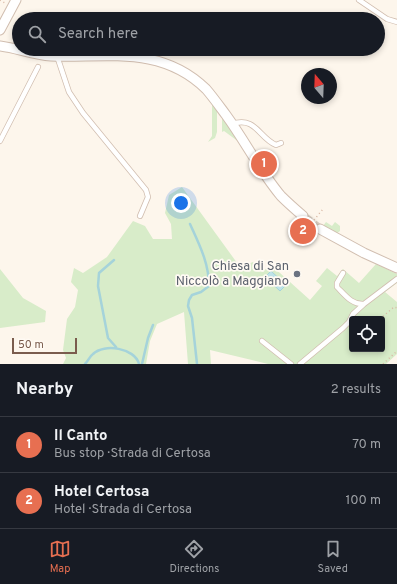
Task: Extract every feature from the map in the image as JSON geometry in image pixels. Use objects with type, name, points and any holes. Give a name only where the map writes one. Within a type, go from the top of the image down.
[{"type":"street","points":[[0,30],[16,0]]},
{"type":"street","points":[[0,46],[12,49]]},
{"type":"street","points":[[117,56],[134,57],[168,64],[185,73],[205,89],[232,124],[274,187],[286,201],[303,216]]},
{"type":"street","points":[[320,229],[397,268]]},
{"type":"lane","points":[[359,0],[376,12]]},
{"type":"lane","points":[[385,18],[397,22]]},
{"type":"lane","points":[[57,56],[69,92],[83,113],[146,190],[148,197],[140,216]]},
{"type":"lane","points":[[0,141],[38,67]]},
{"type":"lane","points":[[232,124],[242,121],[255,127],[269,142],[276,145],[281,143]]},
{"type":"lane","points":[[343,273],[337,283],[337,287],[353,303],[364,304]]},
{"type":"lane","points":[[300,364],[343,328],[349,322],[353,314],[364,304],[397,280]]},
{"type":"lane","points":[[262,341],[291,364]]},
{"type":"path","points":[[314,220],[323,210]]},
{"type":"path","points":[[384,316],[394,307],[397,308]]},
{"type":"path","points":[[383,364],[397,351]]},
{"type":"green space","points":[[212,102],[217,110],[217,132],[215,138],[208,142],[212,136]]},
{"type":"green space","points":[[222,116],[239,142],[224,131],[222,132]]},
{"type":"green space","points":[[182,187],[240,267],[253,262],[263,272],[270,264],[310,300],[322,286],[316,281],[327,268],[337,276],[343,269],[359,283],[376,264],[397,274],[397,283],[385,292],[397,302],[397,354],[386,364],[268,364],[210,350],[211,364],[188,364],[184,312],[157,324],[150,341],[146,364],[63,364],[66,358],[63,350],[67,319],[75,307],[78,290],[71,282],[74,268],[83,273],[107,257],[133,221],[145,226],[153,239],[172,239],[171,224],[165,213],[169,195]]},
{"type":"green space","points":[[326,222],[332,226],[335,222],[340,226],[340,231],[336,234],[323,226]]},
{"type":"green space","points":[[0,269],[23,298],[46,311],[45,322],[0,328]]},
{"type":"water","points":[[271,271],[286,285],[280,291],[265,277]]},
{"type":"waterway","points":[[190,224],[200,246],[209,278],[209,286],[201,292],[192,295],[188,306],[192,318],[197,364]]},
{"type":"waterway","points":[[114,260],[99,273],[98,286],[108,338],[116,347]]},
{"type":"waterway","points":[[142,364],[148,338],[153,325]]},
{"type":"waterway","points":[[85,364],[92,355],[98,351],[111,348],[119,349],[132,354],[139,364]]},
{"type":"tunnel","points":[[303,216],[320,229]]},
{"type":"place","name":"Il Canto","points":[[264,164]]},
{"type":"place","name":"Hotel Certosa","points":[[303,231]]},
{"type":"place","name":"Chiesa di San Niccolò a Maggiano","points":[[297,274]]}]
